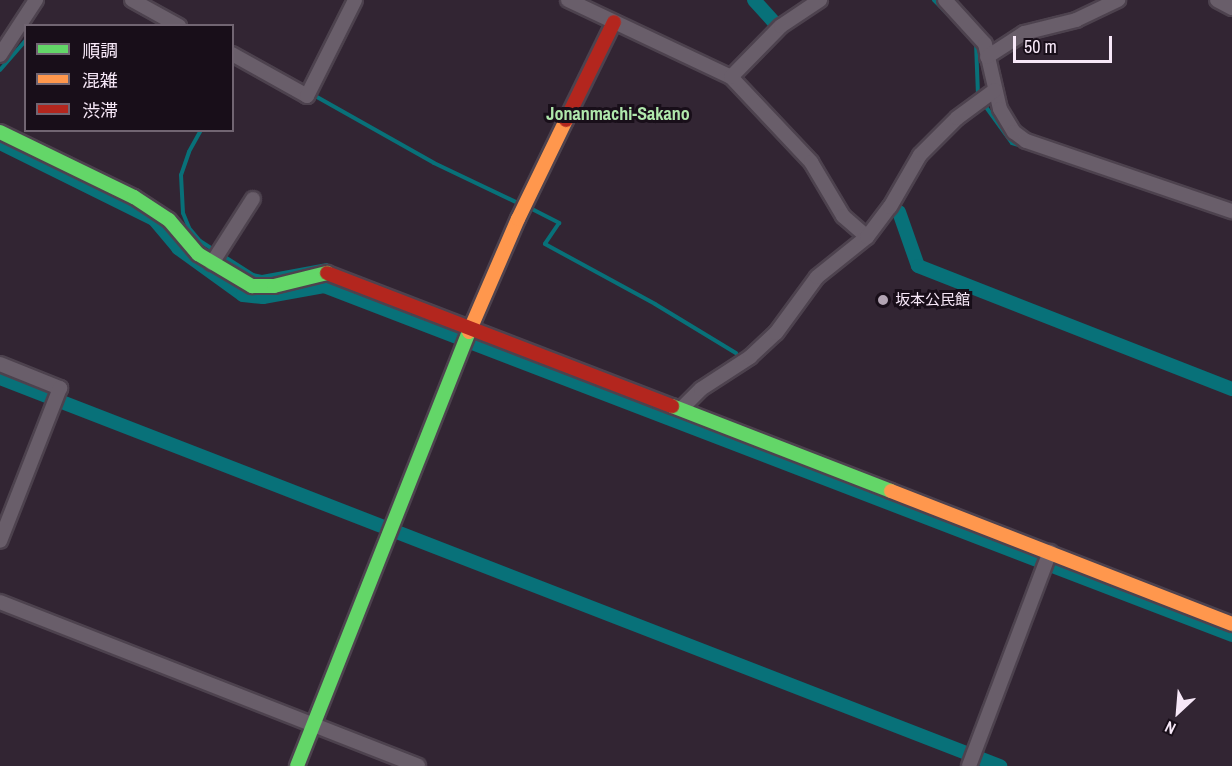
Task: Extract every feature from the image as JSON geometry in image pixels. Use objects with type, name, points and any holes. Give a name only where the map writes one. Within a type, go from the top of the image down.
[{"type":"street","points":[[0,56],[36,0]]},
{"type":"street","points":[[132,0],[175,24]]},
{"type":"street","points":[[234,55],[307,96],[355,0]]},
{"type":"street","points":[[568,0],[732,77],[811,162],[843,216],[867,237]]},
{"type":"street","points":[[732,77],[781,26],[820,0]]},
{"type":"street","points":[[945,0],[985,44],[1000,109],[1014,132],[1026,141],[1232,211]]},
{"type":"street","points":[[987,57],[1024,33],[1076,20],[1118,0]]},
{"type":"street","points":[[1217,0],[1232,8]]},
{"type":"street","points":[[297,766],[470,329],[518,219],[614,22]]},
{"type":"street","points":[[681,409],[701,389],[750,357],[776,333],[817,277],[867,237],[890,207],[920,154],[957,118],[995,90]]},
{"type":"street","points":[[0,132],[148,205],[169,220],[198,254],[252,286],[274,286],[329,273],[1232,624]]},
{"type":"street","points":[[212,263],[253,199]]},
{"type":"street","points":[[0,364],[60,388],[0,541]]},
{"type":"street","points":[[969,766],[1050,552]]},
{"type":"street","points":[[0,602],[418,766]]},
{"type":"waterway","points":[[754,0],[774,22]]},
{"type":"waterway","points":[[934,0],[963,29]]},
{"type":"waterway","points":[[0,70],[24,42]]},
{"type":"waterway","points":[[976,43],[978,96],[1012,143],[1025,147]]},
{"type":"waterway","points":[[317,97],[434,163],[520,204]]},
{"type":"waterway","points":[[200,132],[189,152],[181,175],[183,213],[189,228],[200,241],[253,275],[262,277],[327,265]]},
{"type":"waterway","points":[[0,143],[154,219],[178,248],[243,295],[263,297],[324,286],[1232,635]]},
{"type":"waterway","points":[[530,208],[559,223],[545,244],[655,304],[736,353]]},
{"type":"waterway","points":[[899,212],[918,266],[1232,389]]},
{"type":"waterway","points":[[0,378],[1000,766]]},
{"type":"traffic: fast","points":[[0,132],[134,197],[169,220],[198,254],[252,286],[274,286],[327,273]]},
{"type":"traffic: fast","points":[[297,766],[469,332]]},
{"type":"traffic: fast","points":[[672,406],[891,491]]},
{"type":"traffic: slow","points":[[469,332],[518,219],[566,120]]},
{"type":"traffic: slow","points":[[891,491],[1232,624]]},
{"type":"traffic: jam","points":[[566,120],[614,22]]},
{"type":"traffic: jam","points":[[327,273],[672,406]]},
{"type":"place","name":"坂本公民館","points":[[883,300]]},
{"type":"district","name":"Jonanmachi-Sakano","points":[[618,114]]}]
